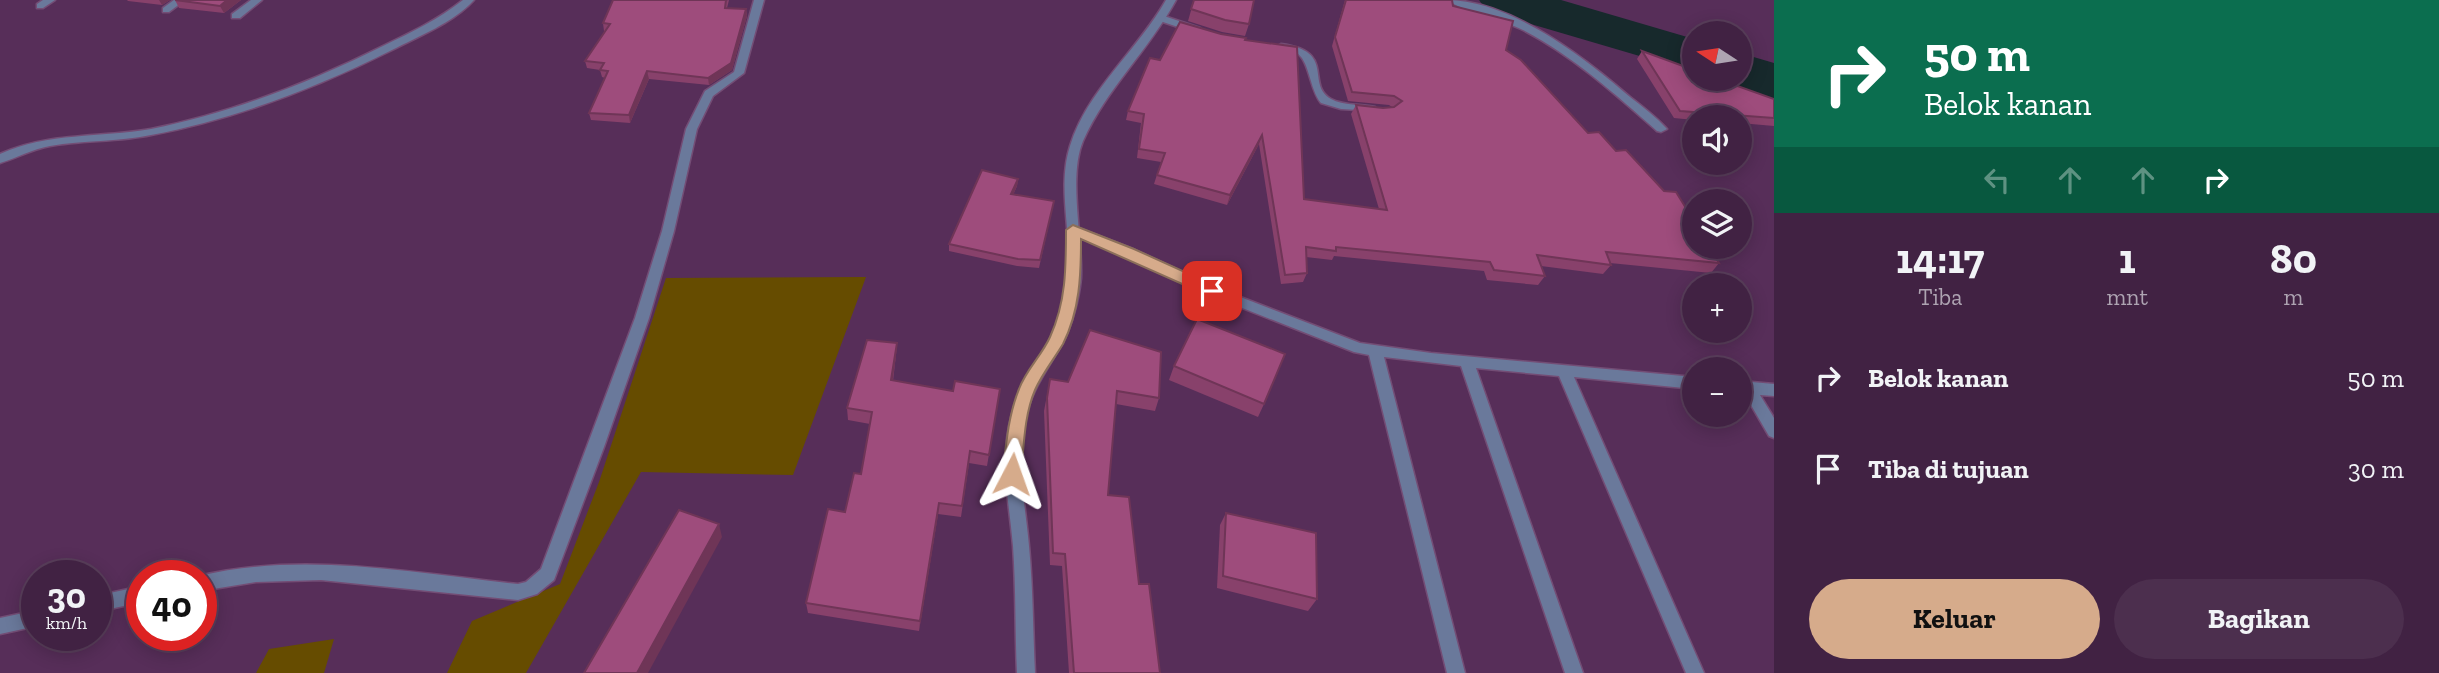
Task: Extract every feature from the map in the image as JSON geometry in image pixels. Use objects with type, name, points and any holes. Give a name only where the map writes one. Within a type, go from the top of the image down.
[{"type":"street","points":[[166,10],[180,0]]},
{"type":"street","points":[[236,16],[257,0]]},
{"type":"street","points":[[0,159],[31,145],[149,133],[239,108],[303,86],[374,55],[469,0]]},
{"type":"street","points":[[217,580],[256,574],[321,572],[518,592],[531,588],[548,574],[608,416],[668,231],[685,153],[698,113],[711,89],[739,73],[759,0]]},
{"type":"street","points":[[1026,673],[1021,547],[1012,474],[1013,443],[1028,387],[1056,341],[1069,307],[1074,279],[1071,168],[1076,144],[1096,104],[1161,18],[1171,0]]},
{"type":"street","points":[[1452,0],[1522,25],[1555,43],[1599,75],[1661,129]]},
{"type":"street","points":[[1161,18],[1210,36]]},
{"type":"street","points":[[1266,46],[1297,49],[1306,55],[1317,94],[1328,103],[1389,111]]},
{"type":"street","points":[[1073,230],[1129,252],[1212,291],[1359,348],[1467,362],[1682,382]]},
{"type":"street","points":[[1375,349],[1456,673]]},
{"type":"street","points":[[1467,362],[1573,673]]},
{"type":"street","points":[[1564,371],[1695,673]]},
{"type":"street","points":[[1752,388],[1774,390]]},
{"type":"street","points":[[1752,399],[1774,432]]},
{"type":"street","points":[[0,626],[21,621]]},
{"type":"shaded area","points":[[866,277],[793,475],[641,472],[526,673],[447,673],[472,621],[560,584],[599,482],[666,278]]},
{"type":"shaded area","points":[[334,639],[324,673],[256,673],[269,649]]},
{"type":"building","points":[[175,0],[227,0],[220,6]]},
{"type":"building","points":[[613,0],[726,0],[725,8],[746,9],[731,63],[708,78],[647,71],[629,115],[589,113],[608,71],[600,70],[604,63],[585,61],[610,24],[603,23]]},
{"type":"building","points":[[1194,0],[1254,0],[1249,24],[1225,20],[1191,9]]},
{"type":"building","points":[[1346,0],[1452,0],[1453,6],[1513,21],[1506,50],[1521,60],[1588,133],[1599,132],[1616,151],[1626,150],[1664,191],[1676,192],[1682,202],[1682,259],[1716,259],[1719,263],[1606,252],[1611,265],[1537,255],[1545,276],[1494,270],[1490,262],[1336,247],[1336,251],[1306,247],[1307,273],[1285,275],[1262,135],[1230,195],[1157,175],[1165,153],[1139,149],[1144,114],[1128,111],[1150,58],[1160,60],[1180,22],[1246,38],[1245,40],[1297,47],[1304,199],[1387,210],[1356,105],[1383,108],[1394,107],[1402,101],[1394,96],[1352,92],[1335,37]]},
{"type":"building","points":[[1642,51],[1682,66],[1682,91],[1752,91],[1774,99],[1774,118],[1752,116],[1752,105],[1682,105],[1680,111]]},
{"type":"building","points":[[982,170],[1018,179],[1011,194],[1054,201],[1040,260],[1018,259],[949,244]]},
{"type":"building","points":[[1197,319],[1285,354],[1264,404],[1174,366]]},
{"type":"building","points":[[1090,330],[1161,352],[1159,398],[1117,391],[1108,495],[1129,497],[1139,584],[1149,584],[1160,673],[1074,673],[1065,554],[1053,553],[1047,398],[1050,379],[1068,382]]},
{"type":"building","points":[[867,340],[897,343],[891,380],[953,391],[955,381],[1000,389],[989,455],[970,451],[962,506],[939,503],[920,621],[806,603],[828,509],[845,512],[854,473],[861,474],[872,412],[847,408]]},
{"type":"building","points":[[679,510],[719,524],[637,673],[584,673]]},
{"type":"building","points":[[1226,513],[1316,533],[1317,599],[1223,576]]},
{"type":"waterway","points":[[1505,0],[1682,52]]},
{"type":"waterway","points":[[1752,75],[1774,83]]},
{"type":"route","points":[[1012,474],[1013,443],[1028,387],[1056,341],[1069,307],[1074,279],[1073,230],[1129,252],[1212,291]]}]
